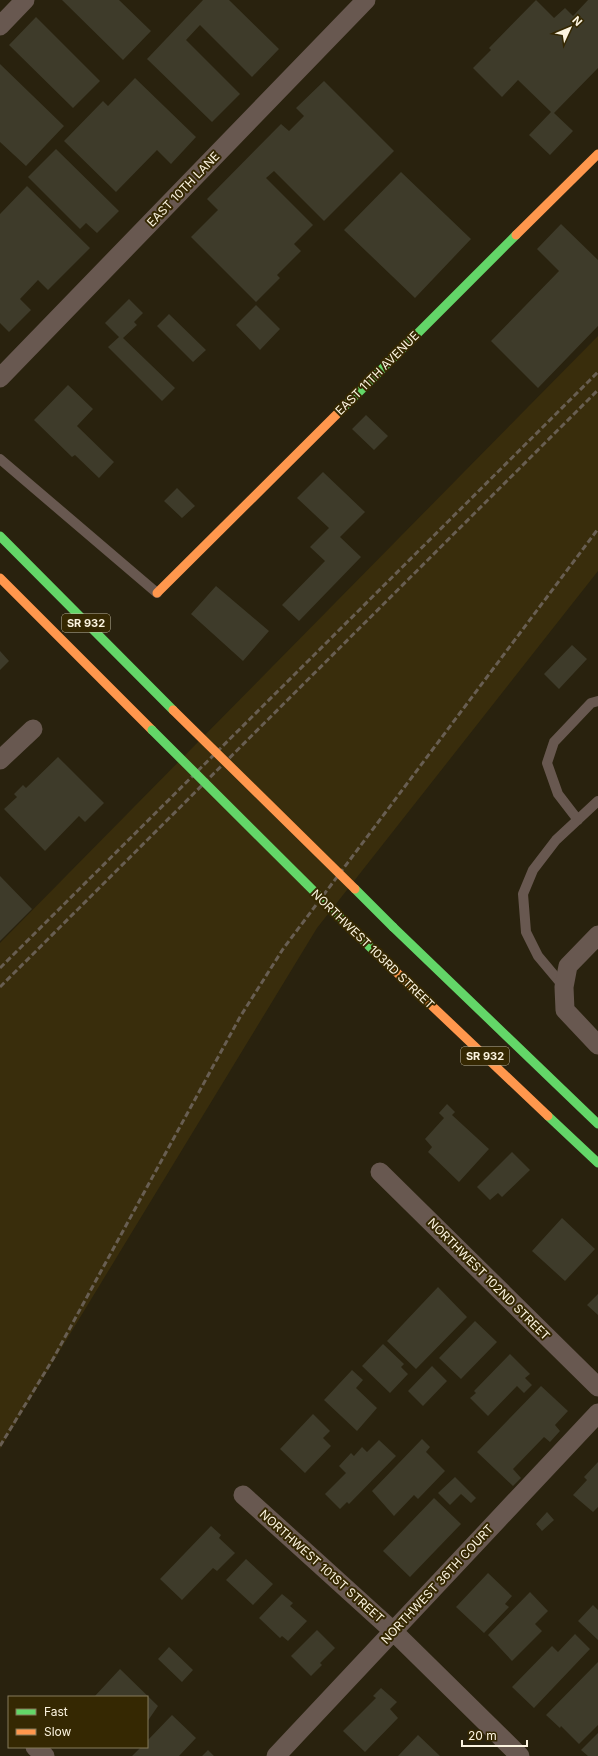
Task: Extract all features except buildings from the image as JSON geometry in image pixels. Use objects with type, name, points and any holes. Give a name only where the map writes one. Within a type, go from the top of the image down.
[{"type":"main road","name":"EAST 11TH AVENUE","points":[[157,593],[598,154]]},
{"type":"main road","name":"SR 932","points":[[0,536],[173,710],[393,927],[598,1124]]},
{"type":"main road","name":"NORTHWEST 103RD STREET","points":[[0,578],[372,949],[598,1164]]},
{"type":"street","points":[[0,26],[25,0]]},
{"type":"street","name":"EAST 10TH LANE","points":[[0,378],[366,0]]},
{"type":"street","points":[[0,760],[33,729]]},
{"type":"street","points":[[598,935],[568,966],[564,987],[565,1010],[598,1045]]},
{"type":"street","name":"NORTHWEST 102ND STREET","points":[[380,1172],[598,1387]]},
{"type":"street","name":"NORTHWEST 36TH COURT","points":[[276,1756],[598,1413]]},
{"type":"street","name":"NORTHWEST 101ST STREET","points":[[243,1495],[393,1632],[520,1756]]},
{"type":"street","points":[[36,1748],[45,1756]]},
{"type":"lane","points":[[0,459],[157,593]]},
{"type":"lane","points":[[578,820],[558,794],[546,763],[554,742],[592,703],[598,701]]},
{"type":"lane","points":[[564,987],[538,956],[526,932],[523,894],[533,870],[556,840],[598,801]]},
{"type":"shaded area","points":[[598,336],[598,571],[317,928],[0,1449],[0,943]]},
{"type":"railway","points":[[0,968],[598,372]]},
{"type":"railway","points":[[0,987],[598,390]]},
{"type":"railway","points":[[0,1446],[53,1359],[240,1017],[283,949],[598,529]]},
{"type":"traffic: fast","points":[[338,413],[516,235]]},
{"type":"traffic: fast","points":[[0,536],[173,710]]},
{"type":"traffic: fast","points":[[152,730],[372,949]]},
{"type":"traffic: fast","points":[[355,889],[393,927]]},
{"type":"traffic: fast","points":[[393,927],[598,1124]]},
{"type":"traffic: fast","points":[[548,1116],[598,1163]]},
{"type":"traffic: slow","points":[[516,235],[598,154]]},
{"type":"traffic: slow","points":[[157,593],[338,413]]},
{"type":"traffic: slow","points":[[0,578],[152,730]]},
{"type":"traffic: slow","points":[[173,710],[355,889]]},
{"type":"traffic: slow","points":[[372,949],[548,1116]]}]
